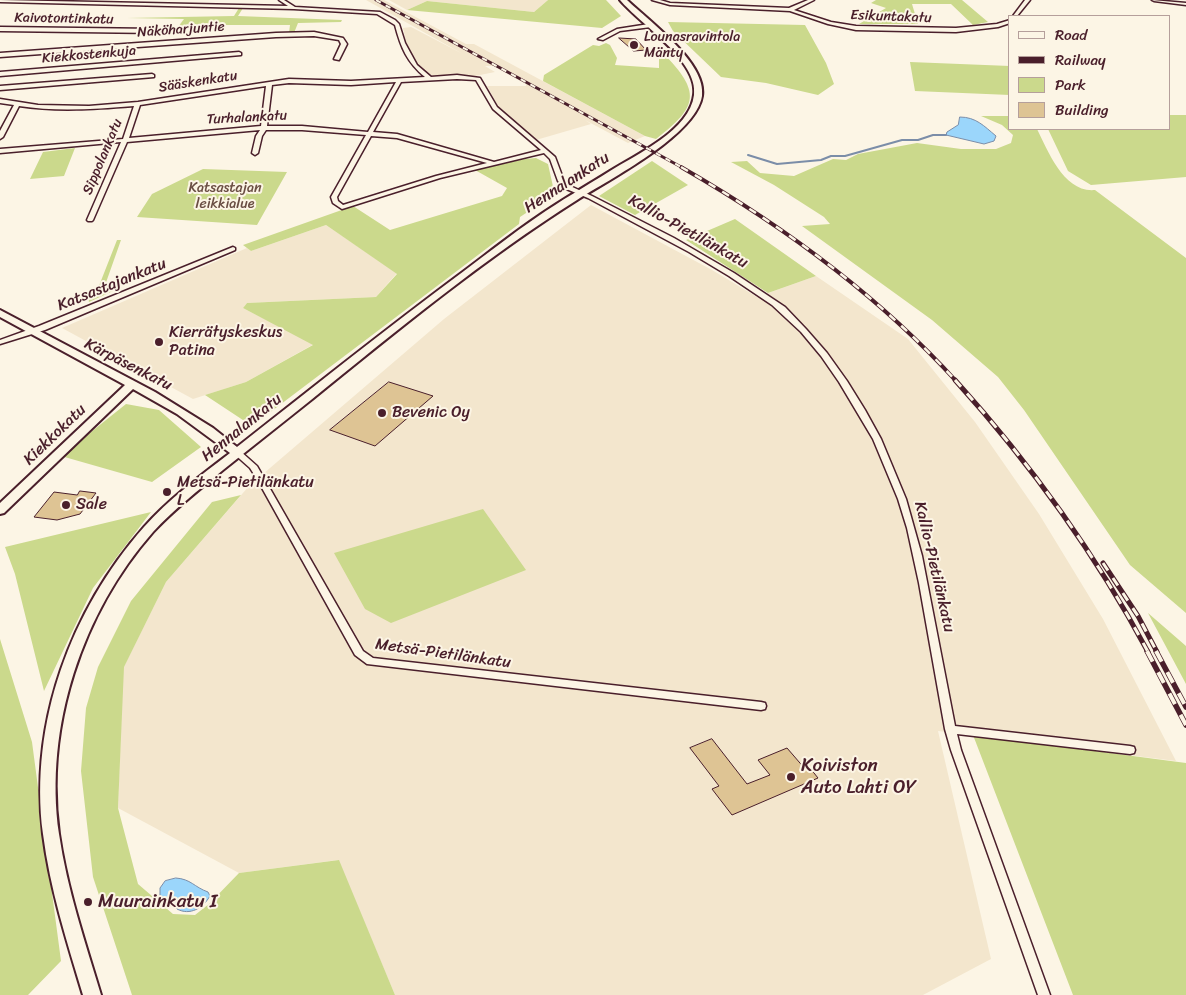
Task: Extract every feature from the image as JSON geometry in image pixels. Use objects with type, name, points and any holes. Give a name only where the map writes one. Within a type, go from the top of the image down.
[{"type":"street","points":[[270,8],[275,0]]},
{"type":"street","points":[[281,0],[294,8]]},
{"type":"street","name":"Hennalankatu","points":[[87,994],[64,903],[51,833],[48,782],[52,734],[61,690],[78,641],[101,596],[149,528],[183,496],[236,452],[394,328],[540,218],[666,140],[684,124],[693,111],[698,91],[698,82],[690,68],[615,0]]},
{"type":"street","name":"Hennalankatu","points":[[623,0],[645,26]]},
{"type":"street","name":"Esikuntakatu","points":[[654,0],[670,4],[790,10],[830,23],[856,28],[956,30],[998,25],[1008,22]]},
{"type":"street","points":[[790,10],[812,0]]},
{"type":"street","points":[[1016,15],[1028,0]]},
{"type":"street","points":[[1154,0],[1186,4]]},
{"type":"street","points":[[0,1],[365,11],[386,16],[399,28],[402,43],[415,66],[430,79]]},
{"type":"street","points":[[601,39],[619,30],[645,26]]},
{"type":"street","name":"Kaivotontinkatu","points":[[0,29],[157,31]]},
{"type":"street","name":"Näköharjuntie","points":[[0,55],[276,35],[314,34],[341,39],[344,44],[337,59]]},
{"type":"street","name":"Kiekkostenkuja","points":[[0,74],[239,54]]},
{"type":"street","points":[[53,85],[63,69]]},
{"type":"street","points":[[0,88],[152,76]]},
{"type":"street","name":"Sääskenkatu","points":[[0,101],[16,104],[76,108],[138,104],[288,81],[351,83],[472,78]]},
{"type":"street","name":"Kallio-Pietilänkatu","points":[[472,78],[480,81],[495,108],[546,151],[557,165],[562,182],[728,271],[782,308],[819,348],[844,383],[864,416],[888,466],[909,520],[929,605],[950,729],[1044,995]]},
{"type":"street","points":[[400,81],[334,197],[335,202],[342,207],[405,186],[546,151]]},
{"type":"street","points":[[255,153],[259,136],[264,128],[269,83]]},
{"type":"street","points":[[0,137],[16,104]]},
{"type":"street","name":"Sippolankatu","points":[[90,220],[125,140],[138,104]]},
{"type":"street","name":"Turhalankatu","points":[[0,151],[264,128],[302,128],[397,136],[492,163]]},
{"type":"street","name":"Katsastajankatu","points":[[0,342],[162,280],[232,249]]},
{"type":"street","name":"Kärpäsenkatu","points":[[0,313],[30,332],[182,411],[236,452]]},
{"type":"street","name":"Kiekkokatu","points":[[0,510],[132,384]]},
{"type":"street","name":"Metsä-Pietilänkatu","points":[[236,452],[253,466],[359,653],[371,662],[760,706]]},
{"type":"street","points":[[950,729],[1130,750]]},
{"type":"shaded area","points":[[366,0],[384,0],[466,44],[474,44],[645,136],[628,143],[585,120],[591,124],[536,140],[499,108],[487,86],[526,86],[526,84],[494,66],[485,66],[495,72],[475,76],[433,76],[418,66],[406,42],[403,28],[411,27],[463,54]]},
{"type":"shaded area","points":[[389,0],[548,0],[534,12],[427,1],[407,10]]},
{"type":"shaded area","points":[[591,205],[712,270],[757,297],[816,276],[908,339],[975,422],[1039,514],[1103,619],[1176,761],[938,731],[991,959],[923,995],[395,995],[338,860],[239,873],[118,808],[123,668],[166,582],[249,486],[444,319]]},
{"type":"shaded area","points":[[326,225],[397,273],[376,297],[247,303],[243,308],[314,344],[246,382],[193,399],[62,328],[247,248],[251,251]]},
{"type":"green space","points":[[548,0],[606,0],[621,16],[602,28],[407,10],[427,1],[534,12]]},
{"type":"green space","points":[[876,0],[962,0],[988,22],[973,25],[951,4],[912,4],[918,24],[859,24],[886,8],[871,3]]},
{"type":"green space","points":[[239,8],[243,8],[238,16],[342,20],[341,22],[298,23],[294,33],[289,33],[290,25],[203,25],[178,27],[184,19],[127,18],[234,16]]},
{"type":"green space","points":[[668,22],[805,25],[826,63],[834,84],[818,95],[766,83],[721,77],[673,31]]},
{"type":"green space","points":[[606,43],[610,45],[617,58],[615,65],[659,68],[659,53],[663,53],[684,78],[689,89],[690,98],[687,108],[681,117],[656,139],[645,136],[543,81],[544,75],[593,45],[599,46]]},
{"type":"green space","points":[[910,62],[1008,66],[1008,95],[915,91]]},
{"type":"green space","points":[[1171,115],[1186,115],[1186,177],[1091,185],[1068,171],[1048,130],[1171,130]]},
{"type":"green space","points":[[981,116],[1008,116],[1008,130],[1038,130],[1058,169],[1074,185],[1084,189],[1095,190],[1186,258],[1186,613],[1130,565],[1024,410],[998,377],[932,320],[802,226],[830,224],[824,217],[774,185],[731,162],[747,161],[760,173],[794,176],[833,159],[846,160],[858,154],[917,143],[961,149],[996,149],[1011,143],[1013,135],[1002,125]]},
{"type":"green space","points":[[75,148],[64,176],[30,179],[43,152]]},
{"type":"green space","points":[[536,158],[548,164],[554,191],[552,196],[520,217],[519,224],[252,426],[205,395],[246,382],[313,345],[243,308],[247,303],[376,297],[397,274],[326,225],[251,251],[243,245],[353,206],[390,230],[502,196],[507,188],[475,170]]},
{"type":"green space","points":[[652,161],[688,185],[635,215],[599,196]]},
{"type":"green space","name":"Katsastajan leikkialue","points":[[203,169],[287,172],[257,225],[137,217],[152,194]]},
{"type":"green space","points":[[735,219],[816,276],[768,293],[686,240]]},
{"type":"green space","points":[[117,240],[121,240],[103,291],[113,291],[89,302],[88,299],[95,296]]},
{"type":"green space","points":[[126,404],[159,410],[201,447],[152,482],[61,456]]},
{"type":"green space","points":[[241,495],[166,582],[124,667],[118,808],[138,884],[173,914],[195,915],[209,904],[239,873],[339,860],[395,995],[132,995],[93,877],[81,771],[86,708],[98,667],[131,601],[212,502]]},
{"type":"green space","points":[[483,509],[526,570],[391,623],[365,609],[334,553]]},
{"type":"green space","points":[[151,512],[93,588],[44,691],[15,574],[5,547]]},
{"type":"green space","points":[[1148,613],[1186,646],[1186,684]]},
{"type":"green space","points":[[0,639],[32,742],[61,961],[28,995],[0,995]]},
{"type":"green space","points":[[973,735],[1186,763],[1186,995],[1073,995]]},
{"type":"water","points":[[960,117],[975,120],[984,126],[996,136],[994,141],[984,144],[946,135],[947,132],[958,125]]},
{"type":"water","points":[[176,878],[189,882],[208,892],[210,896],[196,910],[187,912],[177,909],[177,904],[168,903],[160,896],[160,888],[165,881]]},
{"type":"building","name":"Lounasravintola Mänty","points":[[619,38],[636,39],[646,50],[634,51]]},
{"type":"building","name":"Bevenic Oy","points":[[389,382],[433,396],[375,446],[330,430]]},
{"type":"building","name":"Sale","points":[[80,491],[96,493],[80,514],[57,520],[34,517],[54,492],[77,495]]},
{"type":"building","name":"Koiviston Auto Lahti OY","points":[[712,739],[747,784],[770,775],[758,760],[787,748],[806,770],[810,768],[818,778],[732,815],[712,789],[719,786],[690,748]]},
{"type":"waterway","points":[[748,155],[777,164],[821,160],[831,156],[845,156],[902,140],[918,140],[933,135],[946,135]]},
{"type":"railway","points":[[376,0],[683,168]]},
{"type":"railway","points":[[681,167],[756,213],[827,264],[894,319],[956,381]]},
{"type":"railway","points":[[955,380],[983,411],[1060,510],[1106,579],[1148,652]]},
{"type":"railway","points":[[1103,563],[1138,616],[1157,652]]},
{"type":"railway","points":[[1147,651],[1186,725]]},
{"type":"railway","points":[[1156,651],[1186,707]]},
{"type":"place","name":"Lounasravintola Mänty","points":[[634,45]]},
{"type":"place","name":"Kierrätyskeskus Patina","points":[[159,342]]},
{"type":"place","name":"Bevenic Oy","points":[[382,413]]},
{"type":"place","name":"Metsä-Pietilänkatu L","points":[[167,492]]},
{"type":"place","name":"Sale","points":[[66,505]]},
{"type":"place","name":"Koiviston Auto Lahti OY","points":[[791,777]]},
{"type":"place","name":"Muurainkatu I","points":[[88,902]]}]
